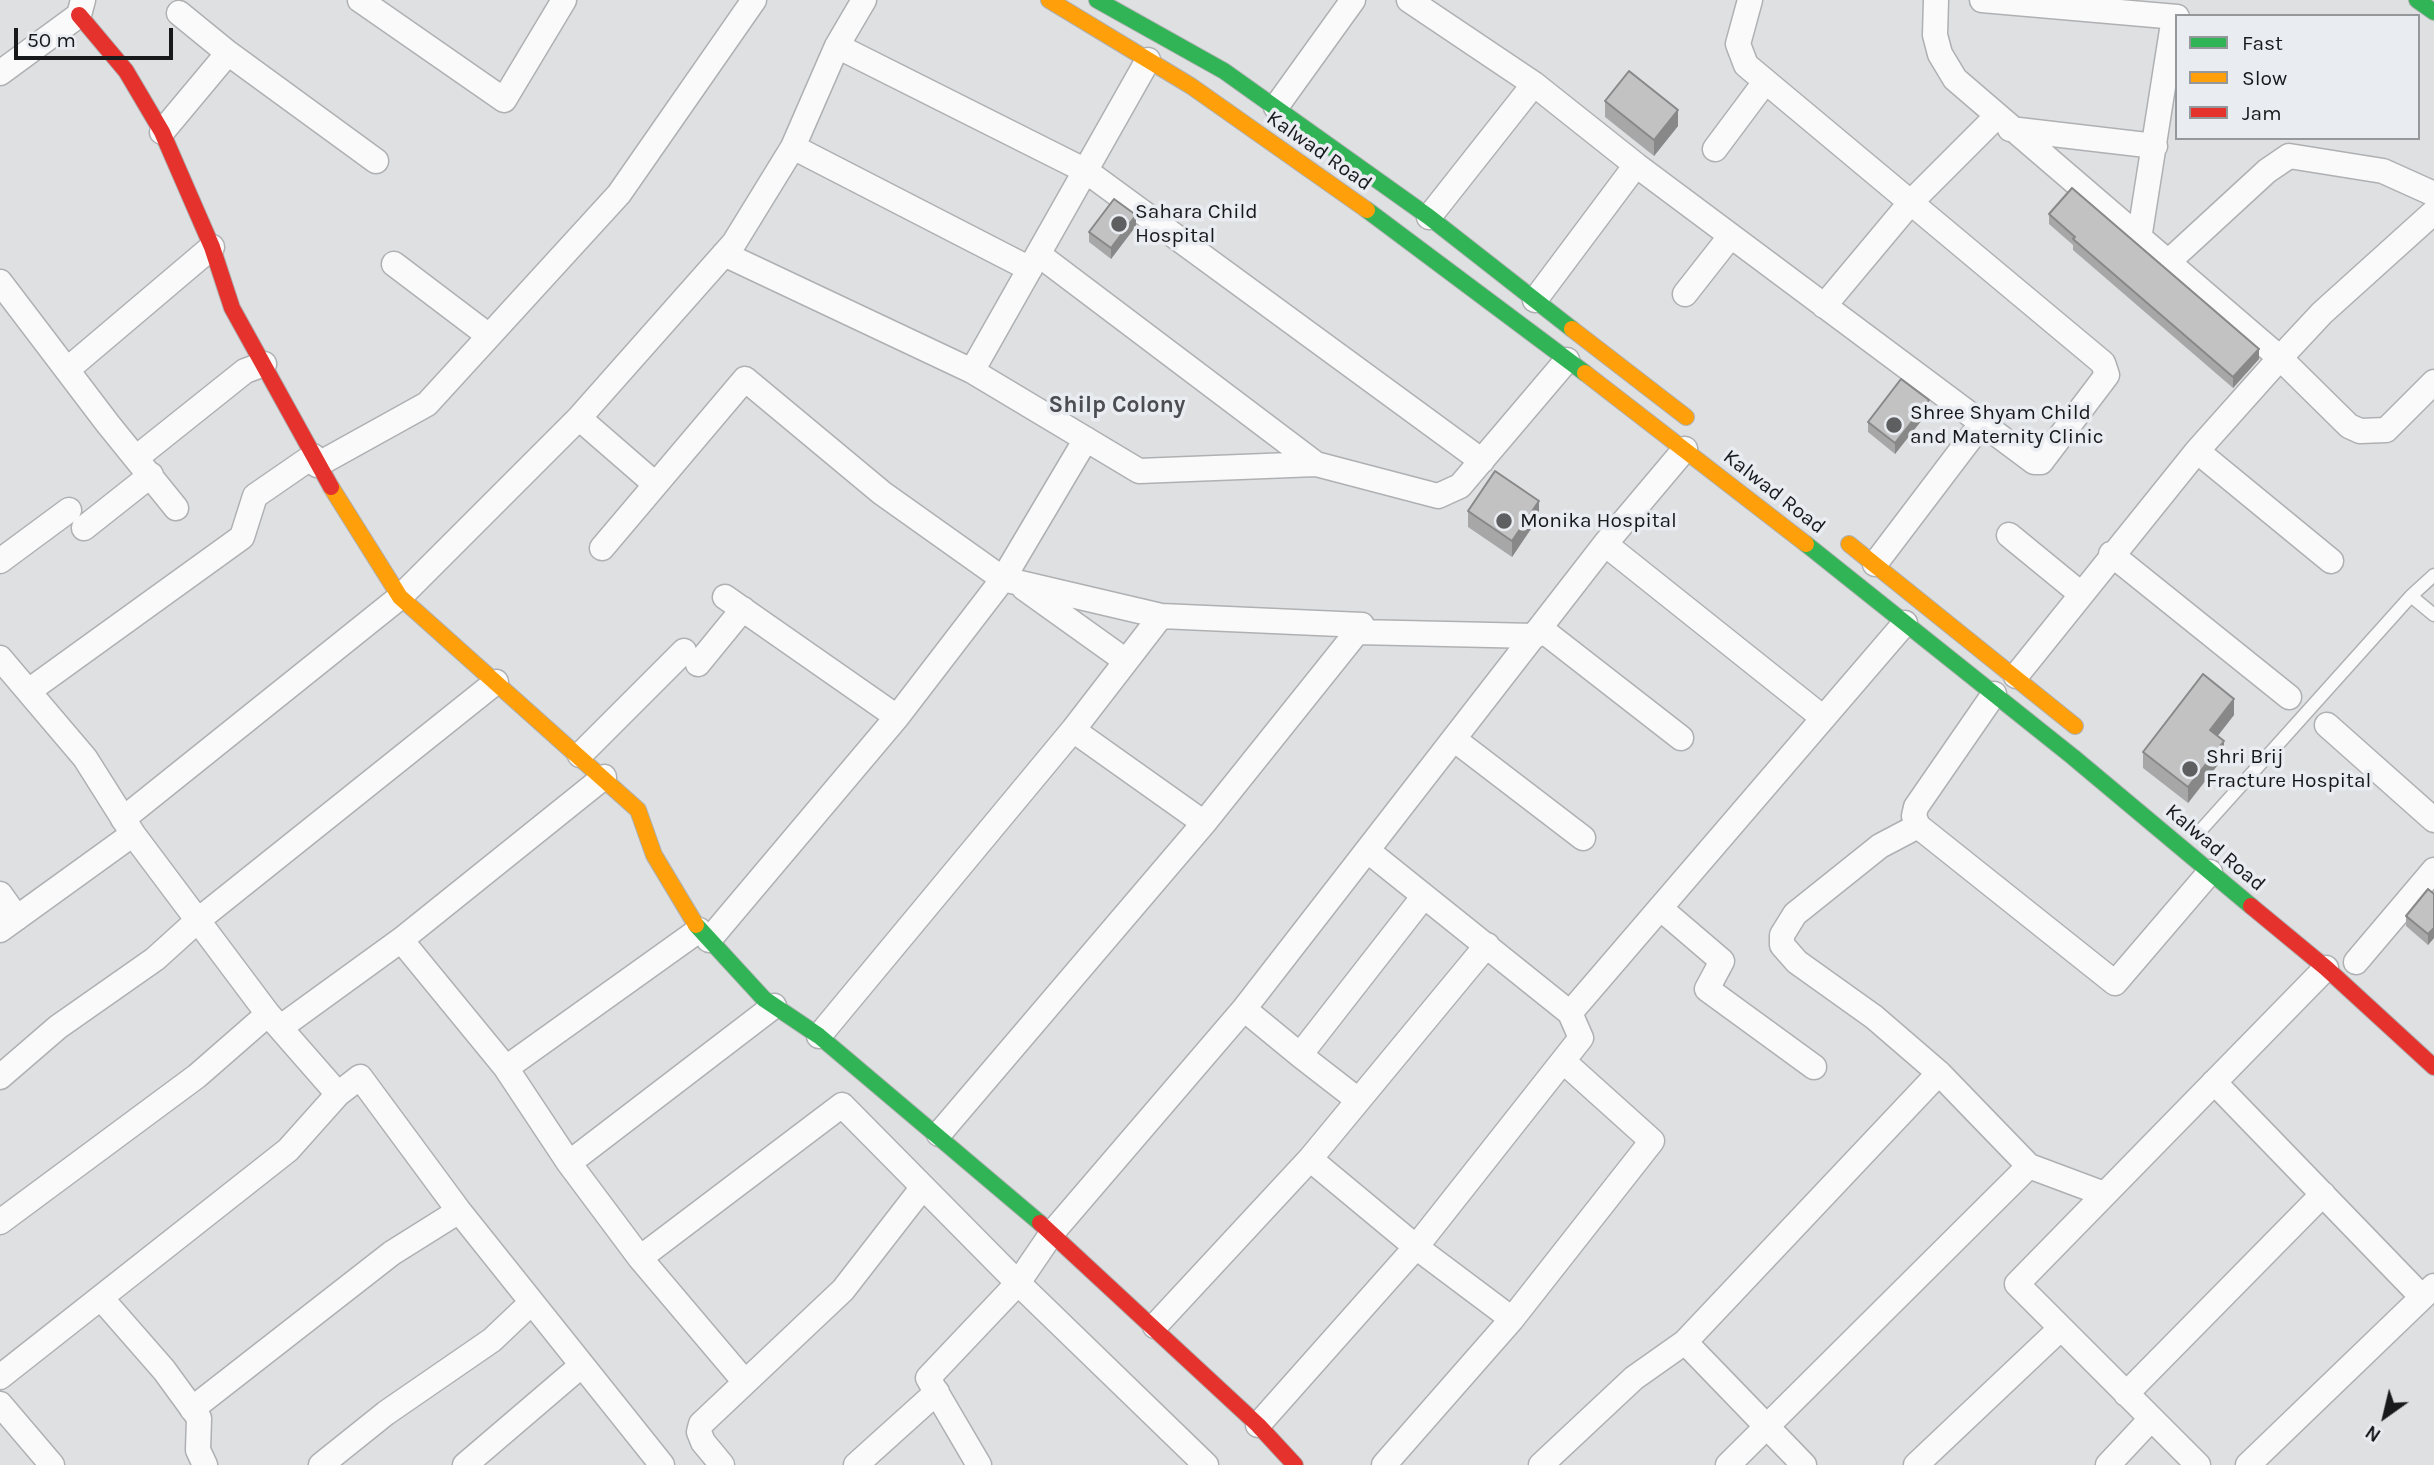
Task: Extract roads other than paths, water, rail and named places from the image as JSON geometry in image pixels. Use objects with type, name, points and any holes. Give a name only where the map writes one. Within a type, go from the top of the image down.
[{"type":"main road","name":"Kalwad Road","points":[[1049,0],[1191,86],[1416,245],[1685,449],[1994,694],[2210,872],[2326,968],[2434,1067]]},
{"type":"main road","name":"Kalwad Road","points":[[1097,0],[1224,71],[1276,107],[1429,217],[1701,428]]},
{"type":"main road","points":[[2417,0],[2434,12]]},
{"type":"main road","points":[[81,8],[126,71],[162,132],[212,247],[232,308],[315,461],[400,597],[580,755],[638,810],[654,855],[704,935],[774,1006],[819,1036],[939,1134],[1052,1233],[1258,1424],[1295,1465]]},
{"type":"main road","name":"Kalwad Road","points":[[1831,530],[2088,736]]},
{"type":"street","points":[[360,0],[504,100],[564,0]]},
{"type":"street","points":[[30,690],[242,537],[255,496],[315,461],[427,404],[619,194],[754,0]]},
{"type":"street","points":[[0,894],[8,924],[400,597],[579,418],[724,254],[793,147],[837,46],[864,0]]},
{"type":"street","points":[[1276,107],[1353,0]]},
{"type":"street","points":[[1409,0],[1534,84],[1730,238],[2038,463],[2107,375],[2107,367],[1746,65],[1738,44],[1750,0]]},
{"type":"street","points":[[1936,0],[1935,35],[1940,54],[1955,79],[2003,123],[2280,358],[2348,426],[2360,431],[2386,430],[2434,382]]},
{"type":"street","points":[[1982,0],[2160,13],[2155,146],[2139,239]]},
{"type":"street","points":[[0,73],[81,8]]},
{"type":"street","points":[[179,13],[228,53],[376,161]]},
{"type":"street","points":[[837,46],[1086,171],[1482,461]]},
{"type":"street","points":[[162,132],[228,53]]},
{"type":"street","points":[[972,371],[1148,60]]},
{"type":"street","points":[[1715,149],[1765,82]]},
{"type":"street","points":[[1429,217],[1534,84]]},
{"type":"street","points":[[1824,306],[1911,202],[2003,123],[2155,146]]},
{"type":"street","points":[[793,147],[1034,261],[1317,464]]},
{"type":"street","points":[[2167,263],[2290,147],[2383,171],[2434,194]]},
{"type":"street","points":[[1535,300],[1636,165]]},
{"type":"street","points":[[2015,676],[2111,554],[2197,451],[2280,358],[2322,313],[2434,212]]},
{"type":"street","points":[[1685,294],[1730,238]]},
{"type":"street","points":[[68,369],[212,247]]},
{"type":"street","points":[[724,254],[972,371],[1139,471],[1317,464],[1438,496],[1460,486],[1567,360]]},
{"type":"street","points":[[394,264],[489,336]]},
{"type":"street","points":[[0,282],[176,508]]},
{"type":"street","points":[[0,561],[77,519],[144,467],[245,371],[264,364]]},
{"type":"street","points":[[602,548],[746,379],[882,493],[1126,661]]},
{"type":"street","points":[[579,418],[655,484]]},
{"type":"street","points":[[1875,564],[1982,423]]},
{"type":"street","points":[[506,1068],[704,935],[897,717],[1009,580],[1086,439]]},
{"type":"street","points":[[979,1465],[928,1378],[1018,1283],[1052,1233],[1244,1009],[1605,544],[1685,449]]},
{"type":"street","points":[[2197,451],[2331,561]]},
{"type":"street","points":[[2009,536],[2081,594]]},
{"type":"street","points":[[1605,544],[1822,717]]},
{"type":"street","points":[[2111,554],[2289,697]]},
{"type":"street","points":[[939,1134],[1205,823],[1362,625],[1161,615],[1009,580]]},
{"type":"street","points":[[580,755],[691,658],[734,603],[897,717]]},
{"type":"street","points":[[819,1036],[1073,730],[1161,615]]},
{"type":"street","points":[[1570,1013],[1905,623]]},
{"type":"street","points":[[1357,632],[1538,633],[1681,737]]},
{"type":"street","points":[[0,658],[30,690],[85,758],[128,826],[197,921],[274,1021],[338,1094]]},
{"type":"street","points":[[0,1077],[58,1027],[155,959],[197,921],[496,682]]},
{"type":"street","points":[[1994,694],[1916,807],[1914,816],[1918,826],[2115,983],[2210,872]]},
{"type":"street","points":[[2327,725],[2434,820]]},
{"type":"street","points":[[1073,730],[1205,823]]},
{"type":"street","points":[[1455,740],[1583,838]]},
{"type":"street","points":[[0,1222],[274,1021],[401,940],[604,777]]},
{"type":"street","points":[[1918,826],[1881,846],[1795,914],[1782,935],[1782,945],[1797,962],[1874,1017],[1940,1073],[2029,1166],[2104,1194]]},
{"type":"street","points":[[1258,1424],[1416,1247],[1581,1038],[1570,1013],[1368,851]]},
{"type":"street","points":[[2356,962],[2434,870]]},
{"type":"street","points":[[1300,1055],[1424,896]]},
{"type":"street","points":[[1660,908],[1722,961],[1707,989],[1814,1067]]},
{"type":"street","points":[[401,940],[506,1068],[569,1163],[640,1258],[745,1382]]},
{"type":"street","points":[[1154,1326],[1310,1159],[1487,945]]},
{"type":"street","points":[[2198,1465],[2017,1284],[2326,968]]},
{"type":"street","points":[[569,1163],[774,1006]]},
{"type":"street","points":[[1244,1009],[1359,1100]]},
{"type":"street","points":[[1384,1465],[1512,1319],[1651,1141],[1563,1061]]},
{"type":"street","points":[[1541,1465],[1634,1378],[1685,1342],[1940,1073]]},
{"type":"street","points":[[0,1377],[288,1150],[338,1094],[360,1077],[459,1211],[662,1465]]},
{"type":"street","points":[[2214,1082],[2323,1194],[2428,1291],[2248,1465]]},
{"type":"street","points":[[640,1258],[842,1105],[1018,1283],[1206,1465]]},
{"type":"street","points":[[1310,1159],[1416,1247],[1512,1319]]},
{"type":"street","points":[[1728,1465],[2029,1166]]},
{"type":"street","points":[[722,1465],[703,1442],[699,1432],[701,1424],[843,1290],[923,1187]]},
{"type":"street","points":[[2126,1394],[2323,1194]]},
{"type":"street","points":[[192,1409],[392,1253],[459,1211]]},
{"type":"street","points":[[101,1298],[164,1370],[199,1418],[198,1450],[205,1465]]},
{"type":"street","points":[[321,1465],[386,1413],[492,1340],[531,1303]]},
{"type":"street","points":[[1916,1465],[2060,1329]]},
{"type":"street","points":[[1685,1342],[1804,1465]]},
{"type":"street","points":[[465,1465],[582,1365]]},
{"type":"street","points":[[856,1465],[937,1392]]},
{"type":"street","points":[[0,1404],[52,1465]]},
{"type":"street","points":[[2108,1465],[2151,1419]]},
{"type":"lane","points":[[2201,829],[2411,596],[2434,575]]},
{"type":"lane","points":[[2411,596],[2434,615]]},
{"type":"place","name":"Sahara Child Hospital","points":[[1119,224]]},
{"type":"place","name":"Shree Shyam Child and Maternity Clinic","points":[[1894,425]]},
{"type":"place","name":"Monika Hospital","points":[[1504,521]]},
{"type":"place","name":"Shri Brij Fracture Hospital","points":[[2190,769]]},
{"type":"district","name":"Shilp Colony","points":[[1117,405]]}]
